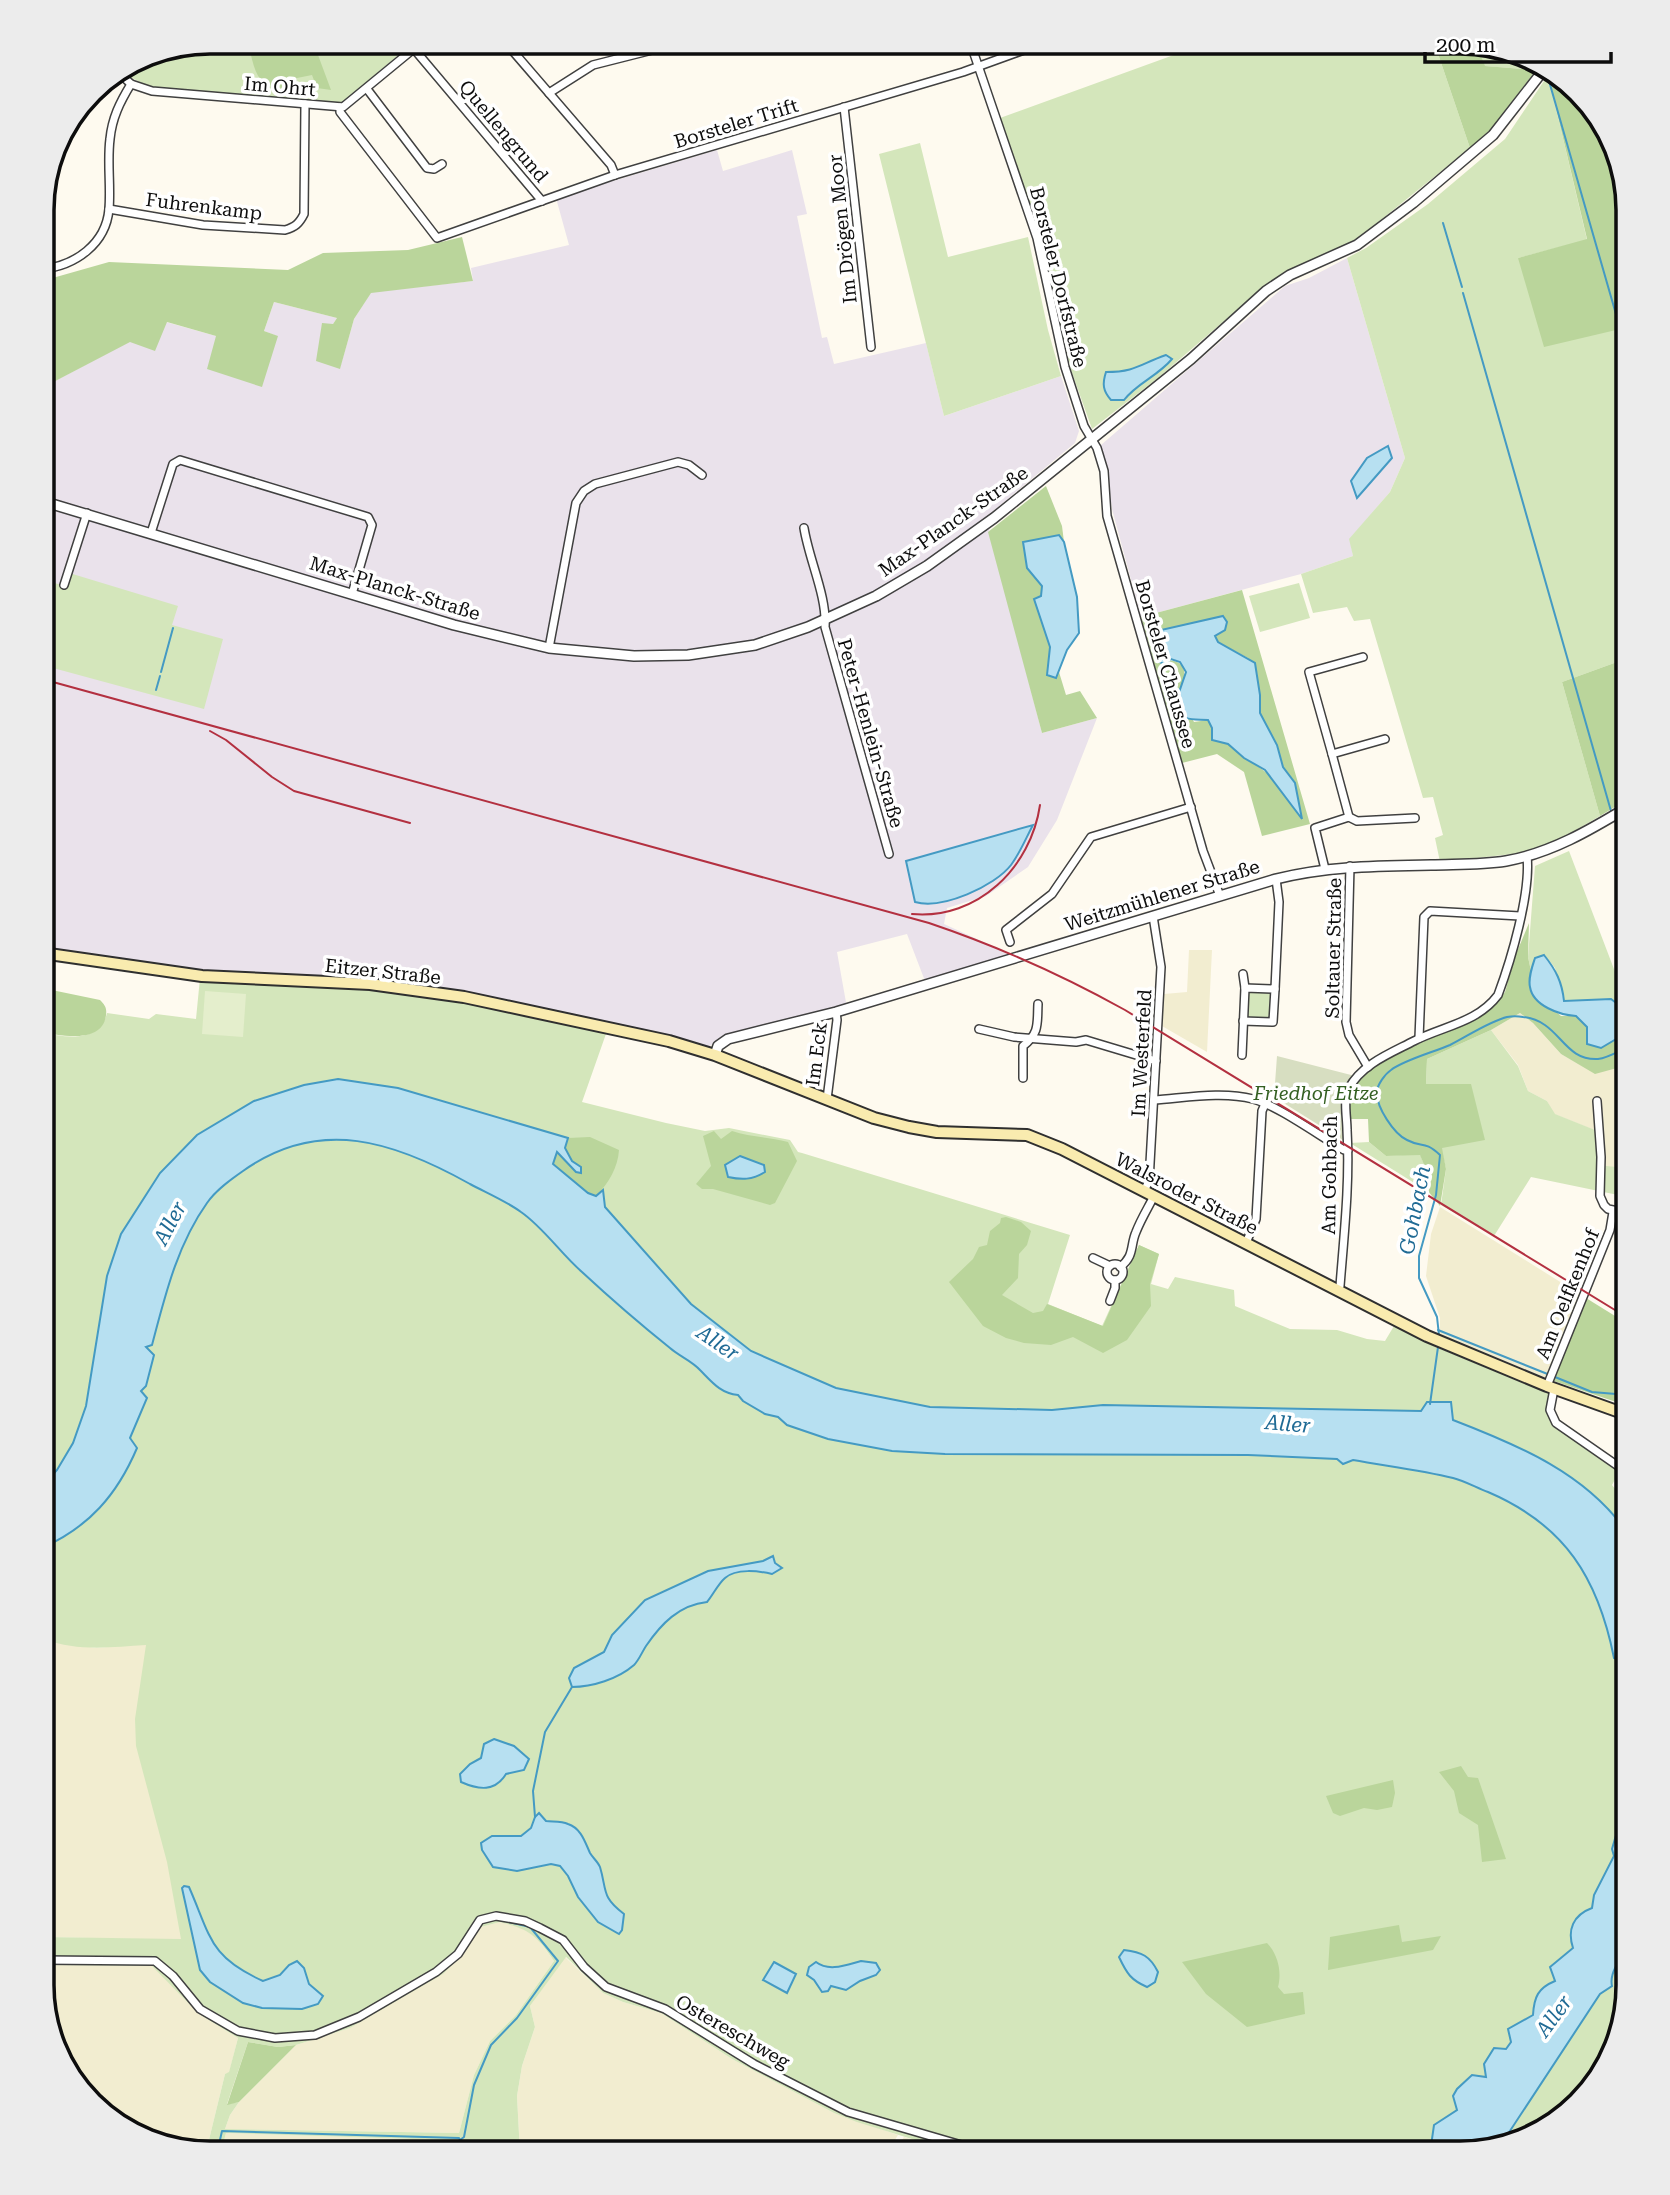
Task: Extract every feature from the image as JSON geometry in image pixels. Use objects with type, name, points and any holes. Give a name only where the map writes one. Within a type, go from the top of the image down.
[{"type":"main road","name":"Eitzer Straße","points":[[55,955],[202,976],[370,984],[464,997],[661,1039],[715,1055]]},
{"type":"main road","name":"Walsroder Straße","points":[[715,1055],[874,1118],[909,1127],[937,1132],[1008,1133],[1036,1137],[1427,1336],[1616,1410]]},
{"type":"street","name":"Im Ohrt","points":[[126,79],[131,84],[152,91],[340,107],[347,106],[407,55]]},
{"type":"street","name":"Quellengrund","points":[[419,55],[542,201]]},
{"type":"street","points":[[516,55],[611,165],[615,175]]},
{"type":"street","points":[[549,93],[593,65],[632,55]]},
{"type":"street","name":"Borsteler Dorfstraße","points":[[974,55],[1034,228],[1065,367],[1091,440]]},
{"type":"street","name":"Borsteler Trift","points":[[340,107],[340,112],[437,238],[615,175],[1009,55]]},
{"type":"street","name":"Max-Planck-Straße","points":[[55,503],[482,633],[549,648],[634,656],[720,652],[755,645],[825,620],[876,596],[927,566],[994,518],[1191,359],[1266,291],[1290,275],[1357,245],[1413,203],[1493,135],[1539,75]]},
{"type":"street","points":[[55,268],[86,253],[103,230],[109,209],[108,156],[112,125],[115,113],[131,84]]},
{"type":"street","points":[[366,89],[427,168],[434,169],[442,164]]},
{"type":"street","name":"Fuhrenkamp","points":[[109,209],[203,225],[273,229],[295,227],[304,214],[304,104]]},
{"type":"street","name":"Im Drögen Moor","points":[[844,107],[871,347]]},
{"type":"street","name":"Borsteler Chaussee","points":[[1091,440],[1104,471],[1107,516],[1191,807],[1220,896]]},
{"type":"street","points":[[151,533],[173,464],[180,460],[282,490],[368,517],[372,525],[352,594]]},
{"type":"street","points":[[549,648],[576,503],[583,491],[596,484],[678,462],[702,475]]},
{"type":"street","points":[[64,585],[87,513]]},
{"type":"street","name":"Peter-Henlein-Straße","points":[[804,528],[825,627],[889,854]]},
{"type":"street","points":[[1349,817],[1309,672],[1363,657]]},
{"type":"street","points":[[1332,754],[1385,739]]},
{"type":"street","points":[[1010,942],[1006,930],[1052,894],[1091,838],[1191,807]]},
{"type":"street","name":"Weitzmühlener Straße","points":[[715,1055],[719,1046],[728,1039],[836,1012],[1276,879],[1350,866],[1480,864],[1527,856],[1569,841],[1616,814]]},
{"type":"street","points":[[1325,869],[1315,828],[1349,817],[1357,821],[1415,818]]},
{"type":"street","name":"Am Gohbach","points":[[1338,1290],[1348,1150],[1346,1095],[1351,1084],[1368,1067],[1419,1038],[1468,1020],[1485,1009],[1498,995],[1513,952],[1528,866],[1527,856]]},
{"type":"street","name":"Soltauer Straße","points":[[1350,866],[1346,1022],[1349,1035],[1368,1067]]},
{"type":"street","points":[[1243,1021],[1273,1022],[1279,902],[1276,879]]},
{"type":"street","points":[[1419,1038],[1424,917],[1430,911],[1520,916]]},
{"type":"street","name":"Im Westerfeld","points":[[1120,1267],[1133,1249],[1134,1235],[1149,1193],[1161,967],[1153,916]]},
{"type":"street","points":[[1242,1055],[1245,988],[1243,974]]},
{"type":"street","points":[[1245,988],[1275,989]]},
{"type":"street","points":[[1023,1078],[1023,1046],[1033,1039],[1037,1029],[1038,1004]]},
{"type":"street","name":"Im Eck","points":[[827,1099],[836,1012]]},
{"type":"street","points":[[979,1029],[1033,1039],[1076,1042],[1086,1040],[1156,1061]]},
{"type":"street","points":[[1154,1100],[1238,1097],[1265,1104],[1348,1150]]},
{"type":"street","points":[[1597,1101],[1601,1157],[1599,1188],[1604,1205],[1616,1212]]},
{"type":"street","points":[[1246,1243],[1256,1219],[1262,1111],[1265,1104]]},
{"type":"street","name":"Am Oelfkenhof","points":[[1550,1385],[1553,1371],[1610,1230],[1612,1212]]},
{"type":"street","points":[[1093,1258],[1110,1266],[1120,1267],[1122,1275],[1115,1280]]},
{"type":"street","points":[[1110,1266],[1107,1275],[1115,1280]]},
{"type":"street","points":[[1110,1300],[1115,1280]]},
{"type":"street","points":[[1550,1385],[1550,1405],[1556,1423],[1616,1465]]},
{"type":"street","name":"Ostereschweg","points":[[54,1960],[155,1961],[173,1976],[200,2010],[237,2031],[275,2038],[315,2035],[359,2017],[436,1972],[458,1954],[480,1920],[496,1916],[525,1921],[564,1940],[584,1967],[606,1987],[678,2016],[733,2052],[816,2096],[869,2119],[947,2141]]},
{"type":"shaded area","points":[[717,150],[723,171],[792,150],[807,214],[797,216],[822,338],[827,337],[834,364],[926,343],[944,416],[1061,376],[1079,431],[1075,443],[986,517],[1042,733],[1097,718],[1057,820],[1028,867],[986,896],[947,908],[944,924],[1012,955],[925,981],[907,934],[837,952],[847,1008],[722,1039],[706,1048],[662,1037],[200,974],[55,950],[55,381],[166,322],[216,336],[277,336],[264,331],[274,302],[337,318],[333,324],[340,368],[354,319],[371,292],[473,281],[471,268],[569,245],[556,198]]},
{"type":"shaded area","points":[[1347,258],[1405,458],[1390,492],[1350,539],[1353,556],[1301,574],[1141,617],[1112,509],[1101,445],[1285,286],[1309,278]]},
{"type":"shaded area","points":[[1189,950],[1212,950],[1207,1052],[1162,1026],[1164,994],[1187,992]]},
{"type":"shaded area","points":[[1520,1013],[1533,1023],[1561,1054],[1595,1073],[1616,1068],[1616,1167],[1596,1166],[1594,1130],[1554,1114],[1547,1101],[1528,1091],[1518,1065],[1491,1030]]},
{"type":"shaded area","points":[[1440,1207],[1586,1298],[1551,1380],[1440,1335],[1440,1318],[1426,1276],[1431,1234]]},
{"type":"shaded area","points":[[54,1641],[95,1648],[148,1644],[150,1794],[168,1861],[184,1940],[54,1937]]},
{"type":"shaded area","points":[[500,1922],[525,1928],[536,1937],[554,1961],[516,2015],[490,2041],[474,2075],[459,2133],[225,2129],[239,2102],[296,2045],[350,2028],[460,1957],[481,1927]]},
{"type":"shaded area","points":[[565,1957],[603,1993],[661,2013],[732,2059],[834,2113],[898,2135],[894,2141],[519,2141],[517,2096],[522,2066],[535,2027],[530,2006]]},
{"type":"shaded area","points":[[54,1965],[153,1966],[199,2014],[238,2038],[229,2073],[225,2074],[209,2141],[170,2135],[141,2125],[107,2102],[93,2088],[70,2054],[56,2005]]},
{"type":"shaded area","points":[[226,2133],[446,2140],[446,2141],[224,2141]]},
{"type":"shaded area","points":[[904,2137],[917,2141],[902,2141]]},
{"type":"green space","points":[[251,55],[318,55],[331,90],[317,88],[312,75],[287,80],[284,87],[278,91],[271,89],[257,74]]},
{"type":"green space","points":[[398,55],[340,104],[152,88],[130,77],[151,66],[180,57]]},
{"type":"green space","points":[[1174,55],[1438,55],[1470,148],[1351,244],[1286,274],[1253,296],[1158,378],[1092,429],[1071,370],[1039,239],[1000,118]]},
{"type":"green space","points":[[1438,55],[1480,56],[1485,66],[1526,69],[1534,73],[1492,128],[1470,148]]},
{"type":"green space","points":[[1480,56],[1526,69],[1484,66]]},
{"type":"green space","points":[[1545,80],[1550,83],[1587,240],[1518,258],[1616,330],[1616,662],[1562,682],[1600,816],[1552,844],[1530,852],[1440,862],[1435,838],[1443,835],[1433,797],[1423,798],[1370,619],[1354,621],[1347,607],[1313,613],[1301,574],[1353,556],[1349,539],[1390,492],[1405,458],[1347,258],[1366,248],[1428,204],[1505,139]]},
{"type":"green space","points":[[1550,83],[1577,107],[1589,124],[1600,141],[1610,170],[1616,210],[1616,330],[1544,347],[1518,258],[1587,239]]},
{"type":"green space","points":[[920,143],[948,257],[1028,237],[1061,376],[944,416],[879,154]]},
{"type":"green space","points":[[462,237],[473,281],[371,293],[354,319],[340,369],[316,361],[322,323],[333,324],[337,318],[274,302],[264,331],[278,336],[262,387],[207,369],[216,336],[167,322],[155,351],[130,342],[55,381],[55,277],[109,262],[288,270],[323,253],[408,250]]},
{"type":"green space","points":[[1046,486],[1062,526],[1064,542],[1059,535],[1027,568],[1042,586],[1041,597],[1035,600],[1050,647],[1047,675],[1056,678],[1059,672],[1066,695],[1080,691],[1097,718],[1042,733],[988,532]]},
{"type":"green space","points":[[66,572],[178,606],[172,625],[223,639],[204,709],[55,668],[55,583],[61,585]]},
{"type":"green space","points":[[1299,583],[1310,618],[1260,632],[1249,596]]},
{"type":"green space","points":[[1242,590],[1310,824],[1262,836],[1244,772],[1217,754],[1182,763],[1141,617]],"holes":[[[1223,617],[1227,622],[1214,636],[1218,642],[1248,658],[1257,672],[1260,713],[1277,745],[1283,767],[1295,783],[1302,818],[1271,776],[1222,740],[1208,720],[1194,722],[1178,692],[1184,677],[1182,666],[1174,661],[1157,661],[1161,630]]]},
{"type":"green space","points":[[1616,662],[1616,806],[1600,816],[1562,682]]},
{"type":"green space","points":[[1569,851],[1616,974],[1616,1003],[1611,999],[1564,1001],[1555,968],[1545,955],[1535,958],[1531,971],[1528,957],[1535,866]]},
{"type":"green space","points":[[1529,923],[1530,987],[1561,1016],[1576,1016],[1587,1027],[1588,1044],[1601,1048],[1616,1039],[1616,1068],[1595,1074],[1561,1054],[1533,1023],[1520,1013],[1491,1030],[1427,1059],[1426,1084],[1471,1084],[1485,1140],[1442,1148],[1446,1169],[1440,1206],[1420,1181],[1425,1167],[1420,1155],[1386,1156],[1369,1142],[1368,1119],[1349,1119],[1349,1097],[1358,1077],[1392,1056],[1469,1021],[1497,1003],[1505,992]]},
{"type":"green space","points":[[200,978],[370,987],[463,1001],[607,1031],[582,1102],[705,1131],[729,1128],[790,1140],[798,1152],[1070,1235],[1048,1304],[1102,1326],[1139,1245],[1159,1254],[1151,1284],[1168,1289],[1175,1277],[1234,1290],[1235,1306],[1290,1329],[1337,1330],[1385,1341],[1394,1326],[1436,1347],[1548,1393],[1550,1422],[1616,1470],[1612,1485],[1616,1490],[1616,1985],[1604,2044],[1577,2088],[1563,2102],[1529,2125],[1500,2135],[1460,2141],[918,2141],[834,2113],[732,2059],[661,2013],[603,1993],[566,1957],[530,2006],[535,2027],[522,2066],[517,2096],[519,2141],[226,2133],[224,2141],[209,2141],[225,2074],[229,2072],[238,2038],[199,2014],[152,1966],[54,1965],[54,1937],[181,1939],[167,1862],[136,1746],[135,1719],[146,1645],[82,1647],[54,1642],[55,1035],[71,1037],[90,1034],[103,1023],[107,1013],[149,1019],[156,1014],[196,1019]],"holes":[[[500,1922],[526,1931],[542,1945],[554,1961],[516,2015],[490,2041],[474,2075],[459,2133],[225,2129],[239,2102],[227,2104],[248,2042],[278,2047],[296,2045],[350,2028],[443,1974],[460,1957],[481,1927]]]},
{"type":"green space","points":[[55,991],[100,1000],[104,1005],[106,1015],[97,1030],[80,1036],[55,1034]]},
{"type":"green space","points":[[205,991],[246,994],[243,1037],[202,1034]]},
{"type":"green space","points":[[1248,992],[1270,992],[1273,996],[1268,1019],[1247,1018]]},
{"type":"green space","points":[[1491,1030],[1518,1066],[1528,1091],[1547,1101],[1555,1114],[1595,1130],[1597,1165],[1616,1167],[1616,1195],[1531,1177],[1494,1236],[1441,1205],[1446,1169],[1426,1084],[1427,1059]]},
{"type":"green space","name":"Friedhof Eitze","points":[[1277,1056],[1355,1076],[1348,1086],[1346,1142],[1274,1097]]},
{"type":"green space","points":[[714,1131],[721,1139],[732,1131],[788,1142],[797,1161],[775,1203],[770,1205],[713,1189],[702,1189],[696,1184],[711,1166],[703,1136]]},
{"type":"green space","points":[[590,1137],[619,1150],[612,1175],[596,1196],[588,1193],[553,1164],[557,1152],[576,1172],[581,1167],[572,1161],[565,1148],[568,1138]]},
{"type":"green space","points":[[1369,1142],[1386,1156],[1420,1154],[1425,1167],[1420,1181],[1416,1184],[1350,1143]]},
{"type":"green space","points":[[1001,1218],[1021,1222],[1031,1231],[1027,1245],[1019,1254],[1018,1278],[1002,1295],[1033,1313],[1043,1311],[1047,1304],[1103,1326],[1139,1245],[1159,1254],[1150,1284],[1151,1306],[1127,1340],[1103,1353],[1073,1337],[1051,1345],[1024,1343],[1006,1338],[983,1326],[949,1282],[973,1259],[979,1247],[987,1245],[990,1231],[1000,1223]]},
{"type":"green space","points":[[1586,1298],[1616,1317],[1616,1402],[1551,1380]]},
{"type":"green space","points":[[1461,1766],[1468,1777],[1478,1778],[1506,1859],[1482,1862],[1478,1825],[1459,1813],[1454,1791],[1439,1772]]},
{"type":"green space","points":[[1393,1780],[1395,1793],[1392,1807],[1377,1810],[1364,1808],[1340,1816],[1333,1813],[1326,1796]]},
{"type":"green space","points":[[1399,1925],[1402,1942],[1441,1936],[1433,1950],[1328,1970],[1330,1937]]},
{"type":"green space","points":[[1267,1943],[1278,1964],[1278,1987],[1284,1994],[1303,1992],[1305,2014],[1247,2027],[1206,1994],[1182,1962]]},
{"type":"green space","points":[[248,2042],[278,2047],[296,2045],[239,2102],[227,2105]]},
{"type":"water","points":[[1166,355],[1172,359],[1124,400],[1111,400],[1108,397],[1104,387],[1106,372],[1131,369]]},
{"type":"water","points":[[1388,446],[1392,458],[1357,498],[1351,481],[1367,458]]},
{"type":"water","points":[[1059,535],[1064,542],[1077,597],[1079,633],[1067,650],[1056,678],[1047,675],[1050,647],[1034,599],[1041,596],[1042,586],[1027,568],[1023,542]]},
{"type":"water","points":[[1223,616],[1227,622],[1225,630],[1215,636],[1218,642],[1255,663],[1260,713],[1277,745],[1283,767],[1295,783],[1302,819],[1265,770],[1244,758],[1228,744],[1212,740],[1212,728],[1208,720],[1185,717],[1174,707],[1186,672],[1180,662],[1171,659],[1164,664],[1157,661],[1161,630]]},
{"type":"water","points":[[1033,825],[1011,865],[993,881],[967,894],[939,903],[915,902],[906,861]]},
{"type":"water","points":[[1544,955],[1552,966],[1558,976],[1564,1001],[1611,999],[1616,1003],[1616,1039],[1601,1048],[1587,1044],[1587,1027],[1576,1016],[1562,1014],[1536,999],[1530,987],[1535,958]]},
{"type":"water","name":"Aller","points":[[338,1079],[398,1088],[568,1138],[565,1148],[572,1161],[581,1167],[581,1173],[576,1172],[557,1152],[553,1164],[588,1193],[596,1196],[603,1190],[605,1207],[691,1304],[751,1351],[836,1388],[930,1407],[1052,1410],[1103,1405],[1421,1411],[1427,1402],[1451,1402],[1453,1420],[1550,1464],[1593,1494],[1616,1518],[1616,1659],[1598,1603],[1574,1557],[1538,1521],[1515,1505],[1462,1481],[1353,1460],[1343,1464],[1337,1459],[1248,1455],[945,1454],[892,1451],[828,1439],[787,1425],[778,1417],[765,1414],[738,1395],[717,1386],[614,1301],[574,1265],[529,1218],[515,1208],[414,1157],[357,1141],[329,1140],[300,1144],[272,1154],[233,1178],[211,1198],[180,1253],[152,1345],[146,1347],[154,1355],[146,1386],[141,1391],[147,1398],[130,1438],[137,1448],[111,1495],[100,1508],[54,1542],[54,1473],[73,1443],[86,1406],[107,1276],[121,1234],[160,1173],[197,1135],[254,1101],[304,1085]]},
{"type":"water","points":[[740,1156],[764,1165],[765,1172],[747,1179],[728,1177],[725,1165]]},
{"type":"water","points":[[773,1556],[775,1563],[782,1568],[772,1574],[748,1571],[725,1578],[707,1602],[679,1611],[665,1623],[628,1670],[588,1686],[572,1687],[569,1678],[574,1668],[604,1652],[612,1635],[645,1600],[708,1571],[763,1561]]},
{"type":"water","points":[[494,1739],[514,1746],[529,1759],[524,1770],[506,1774],[492,1787],[474,1787],[461,1782],[460,1774],[481,1758],[484,1744]]},
{"type":"water","points":[[539,1813],[546,1821],[572,1826],[582,1836],[600,1867],[608,1898],[624,1914],[619,1934],[598,1922],[578,1897],[560,1866],[551,1864],[517,1871],[493,1867],[482,1850],[481,1843],[492,1836],[521,1836],[531,1828]]},
{"type":"water","name":"Aller","points":[[1616,1835],[1616,1966],[1612,1986],[1600,1994],[1509,2132],[1480,2139],[1432,2141],[1434,2125],[1457,2110],[1453,2096],[1457,2089],[1472,2075],[1486,2077],[1484,2064],[1494,2048],[1506,2049],[1511,2042],[1508,2029],[1533,2015],[1538,1994],[1555,1981],[1550,1967],[1573,1948],[1571,1929],[1580,1915],[1592,1908],[1594,1895],[1614,1856],[1612,1849]]},
{"type":"water","points":[[189,1887],[214,1944],[232,1963],[263,1981],[280,1975],[297,1961],[304,1968],[309,1984],[323,1996],[318,2004],[302,2009],[262,2008],[243,2003],[210,1982],[200,1970],[182,1888]]},
{"type":"water","points":[[1124,1950],[1141,1954],[1152,1962],[1158,1972],[1155,1982],[1147,1987],[1130,1976],[1119,1957]]},
{"type":"water","points":[[861,1961],[876,1963],[880,1970],[876,1975],[846,1990],[831,1986],[828,1991],[822,1992],[807,1975],[809,1967],[816,1962],[832,1967]]},
{"type":"water","points":[[774,1962],[796,1974],[787,1993],[763,1980]]},
{"type":"waterway","points":[[1550,83],[1616,314]]},
{"type":"waterway","points":[[1443,223],[1462,287]]},
{"type":"waterway","points":[[1463,293],[1611,811]]},
{"type":"waterway","points":[[161,672],[173,628]]},
{"type":"waterway","points":[[156,690],[160,676]]},
{"type":"waterway","name":"Gohbach","points":[[1439,1335],[1437,1317],[1419,1278],[1419,1256],[1436,1195],[1440,1155],[1430,1147],[1402,1137],[1392,1126],[1377,1098],[1377,1089],[1382,1080],[1403,1063],[1450,1045],[1485,1026],[1509,1017],[1536,1020],[1568,1048],[1586,1058],[1598,1059],[1616,1053]]},
{"type":"waterway","points":[[1438,1330],[1550,1375]]},
{"type":"waterway","name":"Gohbach","points":[[1430,1404],[1438,1347]]},
{"type":"waterway","points":[[1555,1377],[1592,1392],[1616,1394]]},
{"type":"waterway","points":[[535,1817],[533,1791],[545,1732],[572,1687]]},
{"type":"waterway","points":[[460,2141],[464,2137],[474,2085],[491,2045],[517,2018],[558,1961],[530,1927],[509,1922]]},
{"type":"waterway","points":[[220,2141],[222,2131],[460,2140]]},
{"type":"railway","points":[[55,683],[929,923],[1004,951],[1125,1010],[1616,1311]]},
{"type":"railway","points":[[210,731],[294,791],[410,823]]},
{"type":"railway","points":[[912,914],[936,914],[959,908],[997,885],[1013,868],[1025,849],[1035,828],[1040,805]]}]
